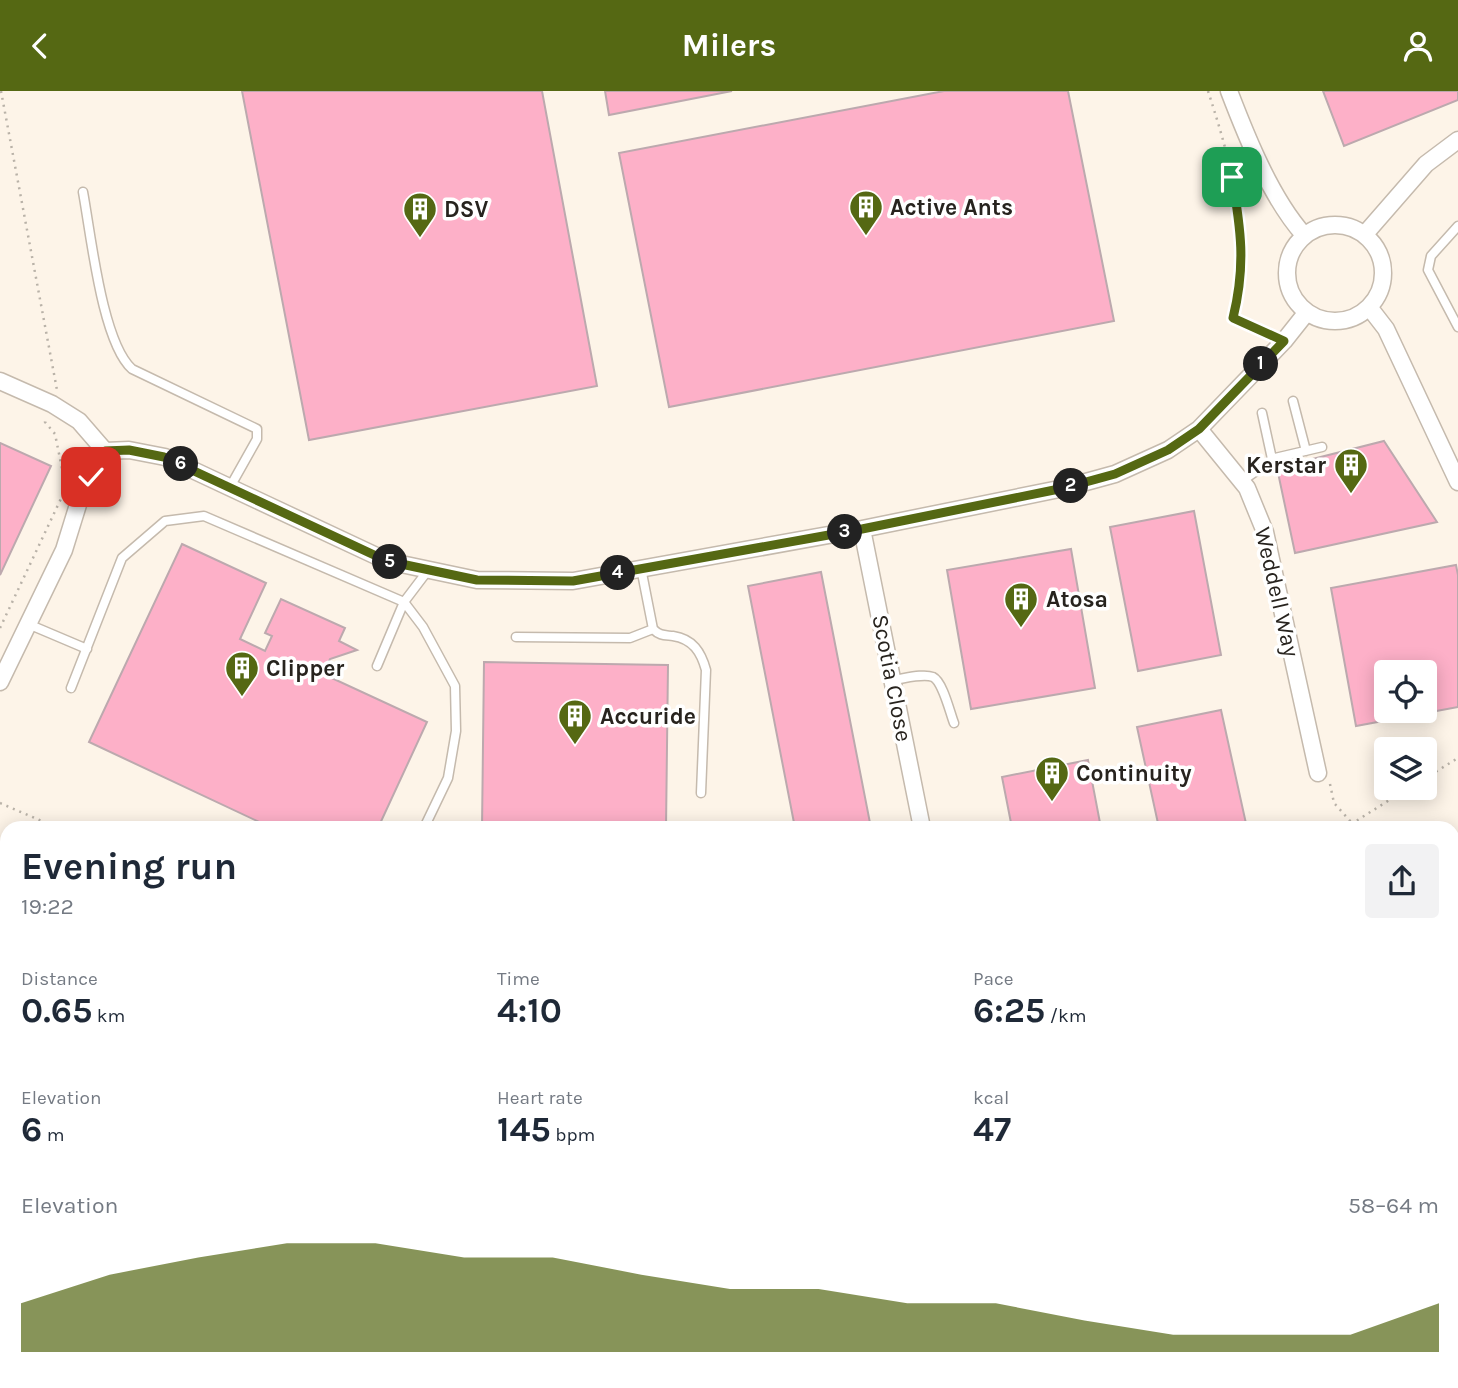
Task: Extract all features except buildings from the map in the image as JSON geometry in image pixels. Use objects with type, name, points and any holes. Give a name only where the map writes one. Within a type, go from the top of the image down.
[{"type":"street","points":[[1229,91],[1276,197],[1287,216],[1304,235]]},
{"type":"street","points":[[1366,234],[1426,164],[1458,140]]},
{"type":"street","points":[[1332,224],[1347,226],[1366,234],[1380,254],[1383,268],[1383,282],[1378,296],[1369,307],[1346,320],[1332,321],[1307,312],[1296,302],[1289,289],[1286,274],[1294,246],[1304,235],[1317,227],[1332,224]]},
{"type":"street","points":[[1369,307],[1386,329],[1458,482]]},
{"type":"street","points":[[105,451],[129,450],[164,457],[387,561],[477,580],[573,581],[862,529],[1064,488],[1115,474],[1168,450],[1199,429],[1284,341],[1307,312]]},
{"type":"street","points":[[0,381],[52,404],[79,421],[105,451]]},
{"type":"street","name":"Weddell Way","points":[[1199,429],[1247,488],[1265,532],[1318,773]]},
{"type":"street","points":[[0,682],[64,550],[72,516],[81,495],[105,451]]},
{"type":"street","name":"Scotia Close","points":[[862,529],[921,821]]},
{"type":"lane","points":[[83,192],[110,333],[123,361],[132,369],[257,429],[257,439],[230,487]]},
{"type":"lane","points":[[1458,226],[1431,255],[1428,270],[1458,327]]},
{"type":"lane","points":[[1293,401],[1306,451]]},
{"type":"lane","points":[[1262,413],[1272,459]]},
{"type":"lane","points":[[1242,481],[1272,459],[1322,447]]},
{"type":"lane","points":[[71,688],[122,558],[164,521],[204,516],[404,602],[423,627],[454,686],[456,731],[448,778],[427,821]]},
{"type":"lane","points":[[641,568],[653,629],[660,635],[682,637],[701,651],[706,670],[701,793]]},
{"type":"lane","points":[[377,666],[404,602],[429,569]]},
{"type":"lane","points":[[28,624],[87,649]]},
{"type":"lane","points":[[516,637],[630,639],[653,629]]},
{"type":"lane","points":[[892,680],[927,677],[935,679],[941,687],[954,723]]},
{"type":"path","points":[[1,91],[58,392]]},
{"type":"path","points":[[1208,91],[1232,177],[1242,235],[1242,275],[1233,318],[1284,341]]},
{"type":"path","points":[[0,628],[66,488],[55,435],[45,422],[48,413]]},
{"type":"path","points":[[1437,771],[1458,758]]},
{"type":"path","points":[[1318,773],[1327,773],[1334,803],[1350,821]]},
{"type":"path","points":[[1355,821],[1389,800]]},
{"type":"path","points":[[0,803],[42,821]]},
{"type":"place","name":"Active Ants","points":[[866,237]]},
{"type":"place","name":"DSV","points":[[420,239]]},
{"type":"place","name":"Kerstar","points":[[1351,495]]},
{"type":"place","name":"Atosa","points":[[1021,629]]},
{"type":"place","name":"Clipper","points":[[242,698]]},
{"type":"place","name":"Accuride","points":[[575,746]]},
{"type":"place","name":"Continuity","points":[[1052,803]]},
{"type":"route","points":[[91,477],[105,451],[129,450],[164,457],[387,561],[477,580],[573,581],[862,529],[1064,488],[1115,474],[1168,450],[1199,429],[1284,341],[1233,318],[1242,275],[1242,235],[1232,177]]}]
